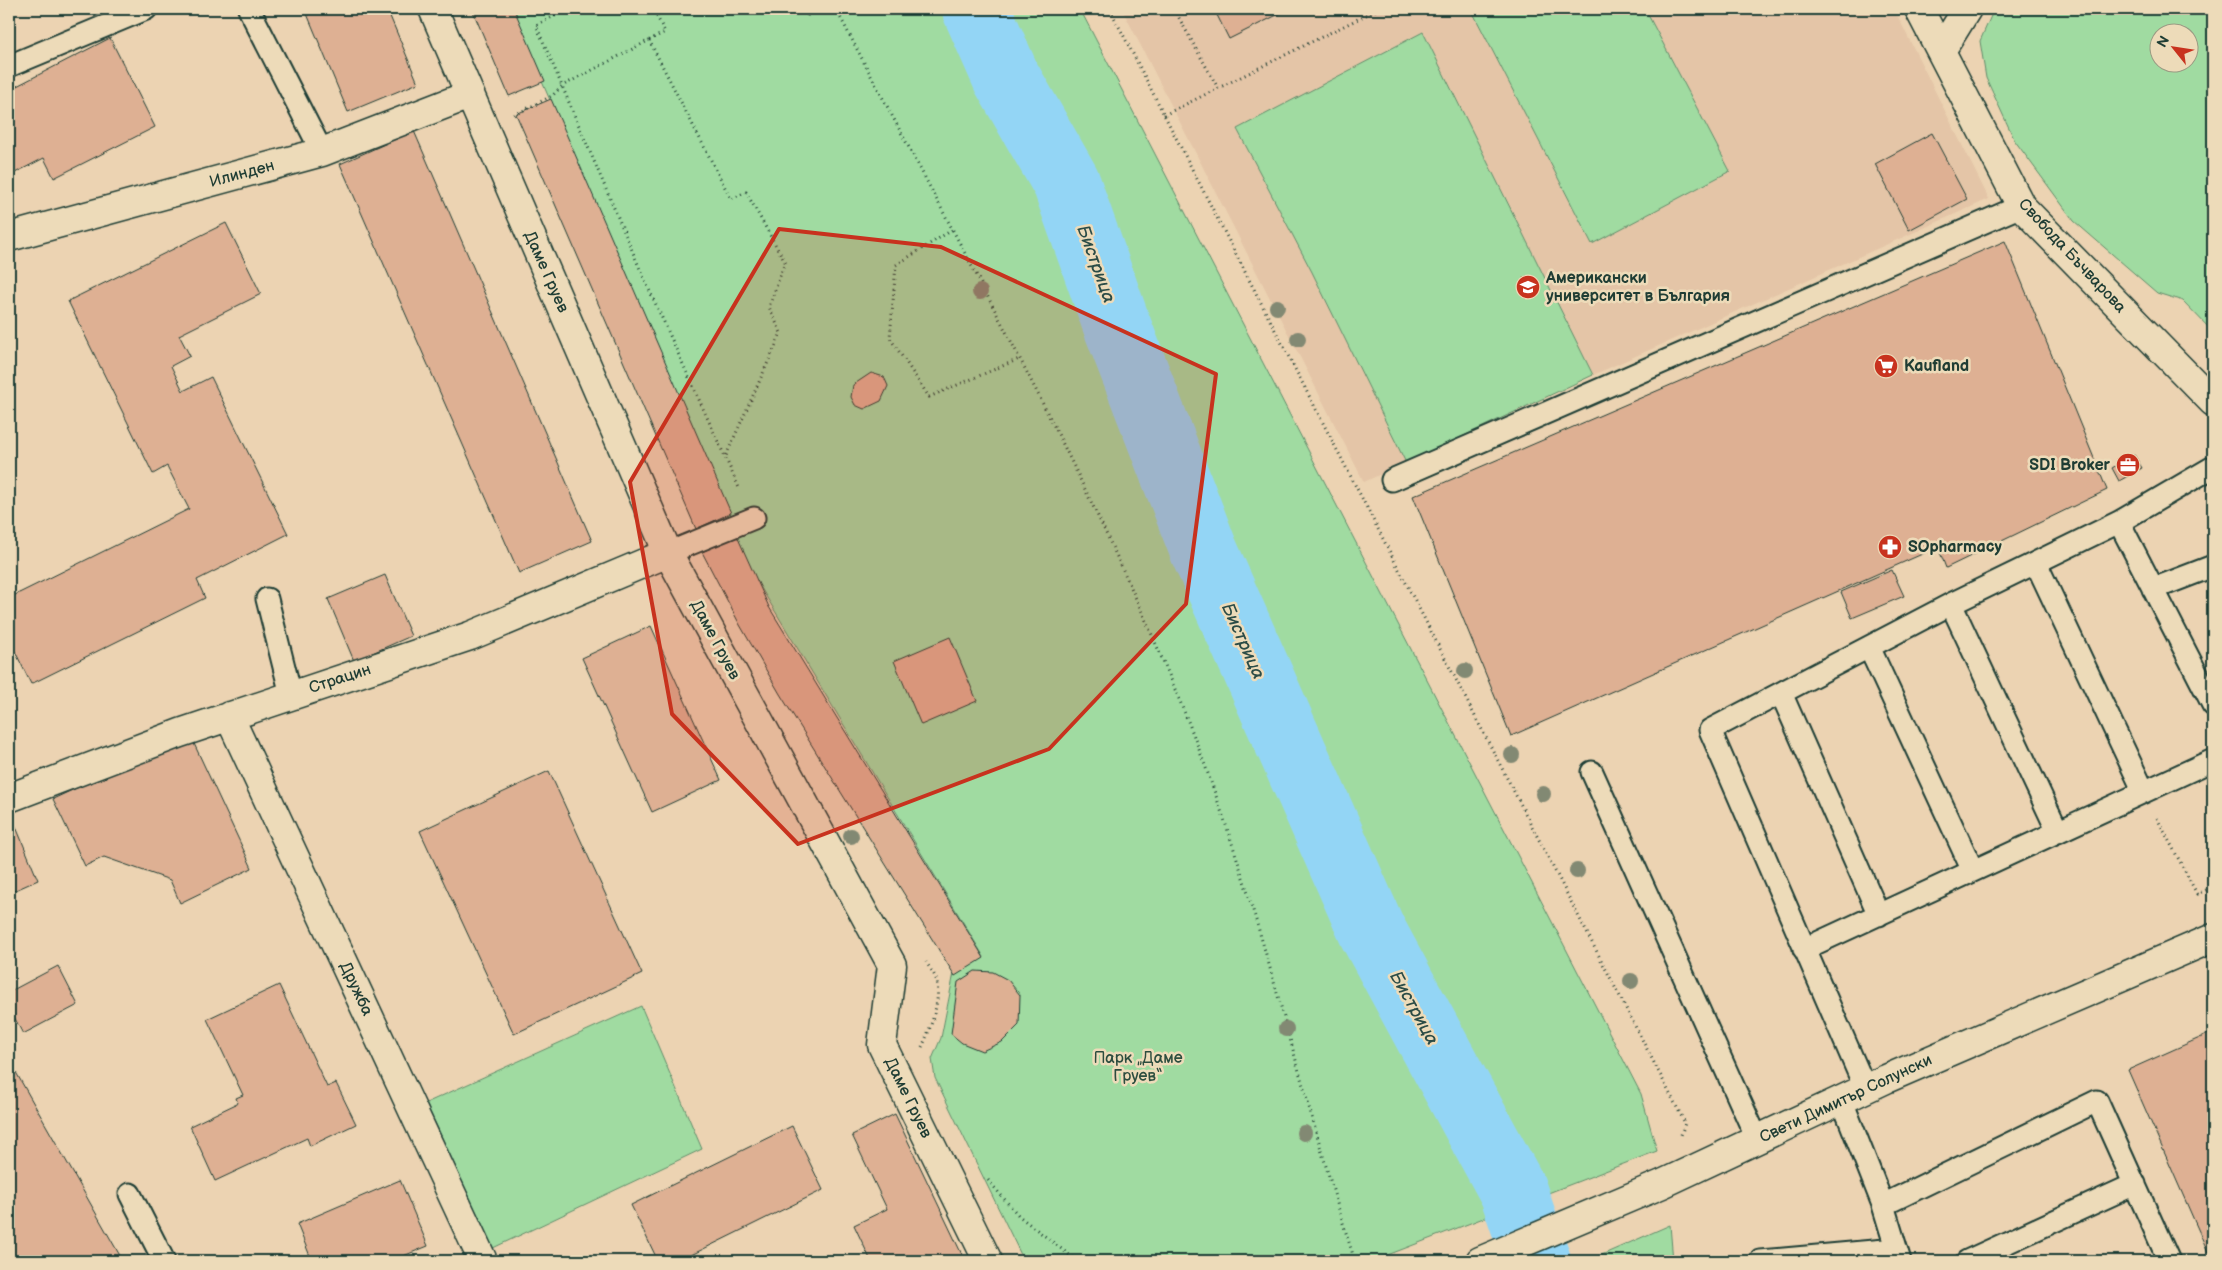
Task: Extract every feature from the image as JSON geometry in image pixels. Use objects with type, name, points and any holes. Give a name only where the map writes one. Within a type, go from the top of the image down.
[{"type":"street","name":"Даме Груев","points":[[433,9],[668,553],[892,965],[882,1045],[988,1261]]},
{"type":"street","name":"Свобода Бъчварова","points":[[1919,9],[2021,206],[2213,402]]},
{"type":"street","points":[[1941,51],[1968,9]]},
{"type":"street","name":"Илинден","points":[[9,237],[322,152],[469,95]]},
{"type":"street","name":"Страцин","points":[[9,798],[134,749],[470,636],[668,553]]},
{"type":"street","name":"Дружба","points":[[229,716],[483,1261]]},
{"type":"street","name":"Свети Димитър Солунски","points":[[1480,1261],[1662,1184],[1854,1096],[1886,1079],[2213,938]]},
{"type":"lane","points":[[9,66],[146,9]]},
{"type":"lane","points":[[249,9],[322,152]]},
{"type":"lane","points":[[1392,480],[2021,206]]},
{"type":"lane","points":[[1760,1261],[1898,1255],[1854,1096],[1804,949],[1710,730],[1951,604],[2119,522],[2213,467]]},
{"type":"lane","points":[[668,553],[754,518]]},
{"type":"lane","points":[[2119,522],[2213,705]]},
{"type":"lane","points":[[2036,563],[2144,792]]},
{"type":"lane","points":[[2153,589],[2213,566]]},
{"type":"lane","points":[[268,599],[291,695]]},
{"type":"lane","points":[[1951,604],[2058,832]]},
{"type":"lane","points":[[1869,647],[1973,871]]},
{"type":"lane","points":[[1780,693],[1879,915]]},
{"type":"lane","points":[[1804,949],[2213,760]]},
{"type":"lane","points":[[1592,772],[1757,1140]]},
{"type":"lane","points":[[1883,1205],[2097,1101],[2169,1261]]},
{"type":"lane","points":[[1967,1261],[2135,1184]]},
{"type":"lane","points":[[130,1194],[164,1261]]},
{"type":"path","points":[[569,9],[536,25],[725,459],[754,518]]},
{"type":"path","points":[[516,114],[552,96],[562,86],[665,32],[653,9]]},
{"type":"path","points":[[807,16],[812,9]]},
{"type":"path","points":[[836,9],[1019,359],[1122,569],[1195,740],[1258,922],[1336,1204],[1355,1261]]},
{"type":"path","points":[[1110,9],[1350,479],[1491,746],[1685,1123],[1679,1140]]},
{"type":"path","points":[[1174,9],[1218,88]]},
{"type":"path","points":[[1164,115],[1378,9]]},
{"type":"path","points":[[649,40],[731,199],[746,192],[785,262],[769,308],[781,333],[725,459]]},
{"type":"path","points":[[952,230],[896,265],[890,338],[929,397],[1019,359]]},
{"type":"path","points":[[2144,792],[2197,894],[2213,886]]},
{"type":"highlighted area","points":[[779,229],[941,247],[1216,374],[1186,604],[1049,749],[798,844],[672,714],[630,482]]},
{"type":"shaded area","name":"Американски университет в България","points":[[1122,9],[1894,9],[1989,199],[1593,375],[1364,482]]},
{"type":"green space","name":"Парк „Даме Груев“","points":[[511,9],[1080,9],[1641,1094],[1657,1151],[1372,1261],[1024,1261],[935,1078],[932,1059],[941,1038],[954,973],[984,957],[752,573]]},
{"type":"green space","points":[[1471,9],[1645,9],[1730,171],[1592,244]]},
{"type":"green space","points":[[1994,9],[2213,9],[2213,332],[2183,301],[2157,293],[2074,221],[2015,141],[1986,78],[1980,41]]},
{"type":"green space","points":[[1423,32],[1593,375],[1406,463],[1312,272],[1237,129]]},
{"type":"green space","points":[[641,1006],[702,1149],[493,1248],[426,1103]]},
{"type":"green space","points":[[1670,1225],[1673,1261],[1588,1261]]},
{"type":"building","points":[[305,9],[387,9],[418,83],[348,112]]},
{"type":"building","points":[[472,9],[514,9],[545,81],[509,96]]},
{"type":"building","points":[[1214,9],[1289,9],[1229,39]]},
{"type":"building","points":[[110,38],[155,127],[54,178],[44,158],[9,176],[9,90]]},
{"type":"building","points":[[551,99],[731,513],[696,529],[516,114]]},
{"type":"building","points":[[414,131],[592,541],[519,573],[340,164]]},
{"type":"building","points":[[1932,133],[1967,199],[1909,230],[1875,164]]},
{"type":"building","points":[[226,223],[261,294],[179,335],[190,356],[171,366],[183,391],[211,377],[288,534],[197,580],[205,598],[31,684],[9,639],[9,598],[189,509],[167,466],[153,474],[68,301]]},
{"type":"building","name":"Kaufland","points":[[2005,241],[2107,490],[1946,568],[1938,547],[1511,736],[1413,496]]},
{"type":"building","points":[[871,373],[884,377],[888,386],[881,401],[864,409],[855,405],[851,397],[853,385]]},
{"type":"building","points":[[2134,455],[2142,468],[2119,481],[2112,468]]},
{"type":"building","points":[[737,536],[769,607],[984,958],[955,976],[780,694],[740,625],[702,552]]},
{"type":"building","points":[[1892,570],[1904,596],[1852,618],[1841,592]]},
{"type":"building","points":[[385,575],[411,636],[354,661],[328,599]]},
{"type":"building","points":[[651,626],[721,780],[652,812],[582,658]]},
{"type":"building","points":[[950,637],[977,701],[921,725],[894,661]]},
{"type":"building","points":[[190,735],[252,868],[180,903],[170,880],[104,857],[85,866],[53,799]]},
{"type":"building","points":[[549,771],[642,974],[514,1034],[420,831]]},
{"type":"building","points":[[9,810],[38,880],[9,893]]},
{"type":"building","points":[[58,966],[78,1005],[23,1034],[9,1007],[9,992]]},
{"type":"building","points":[[975,971],[993,972],[1008,980],[1020,995],[1019,1025],[1002,1042],[982,1051],[962,1043],[951,1034],[958,982]]},
{"type":"building","points":[[279,985],[327,1087],[336,1083],[356,1124],[310,1146],[307,1138],[215,1181],[190,1126],[238,1103],[236,1098],[243,1095],[207,1019]]},
{"type":"building","points":[[2213,1032],[2213,1261],[2212,1261],[2128,1070]]},
{"type":"building","points":[[9,1060],[123,1261],[16,1261],[9,1248]]},
{"type":"building","points":[[895,1114],[965,1261],[871,1261],[854,1225],[887,1209],[852,1135]]},
{"type":"building","points":[[792,1126],[823,1190],[679,1261],[658,1261],[631,1205]]},
{"type":"building","points":[[400,1180],[428,1246],[391,1261],[312,1261],[297,1224]]},
{"type":"waterway","name":"Бистрица","points":[[976,9],[1006,77],[1066,182],[1116,323],[1204,551],[1372,931],[1513,1191],[1537,1261]]},
{"type":"place","name":"Американски университет в България","points":[[1528,287]]},
{"type":"place","name":"Kaufland","points":[[1886,366]]},
{"type":"place","name":"SDI Broker","points":[[2128,465]]},
{"type":"place","name":"SOpharmacy","points":[[1890,547]]}]
